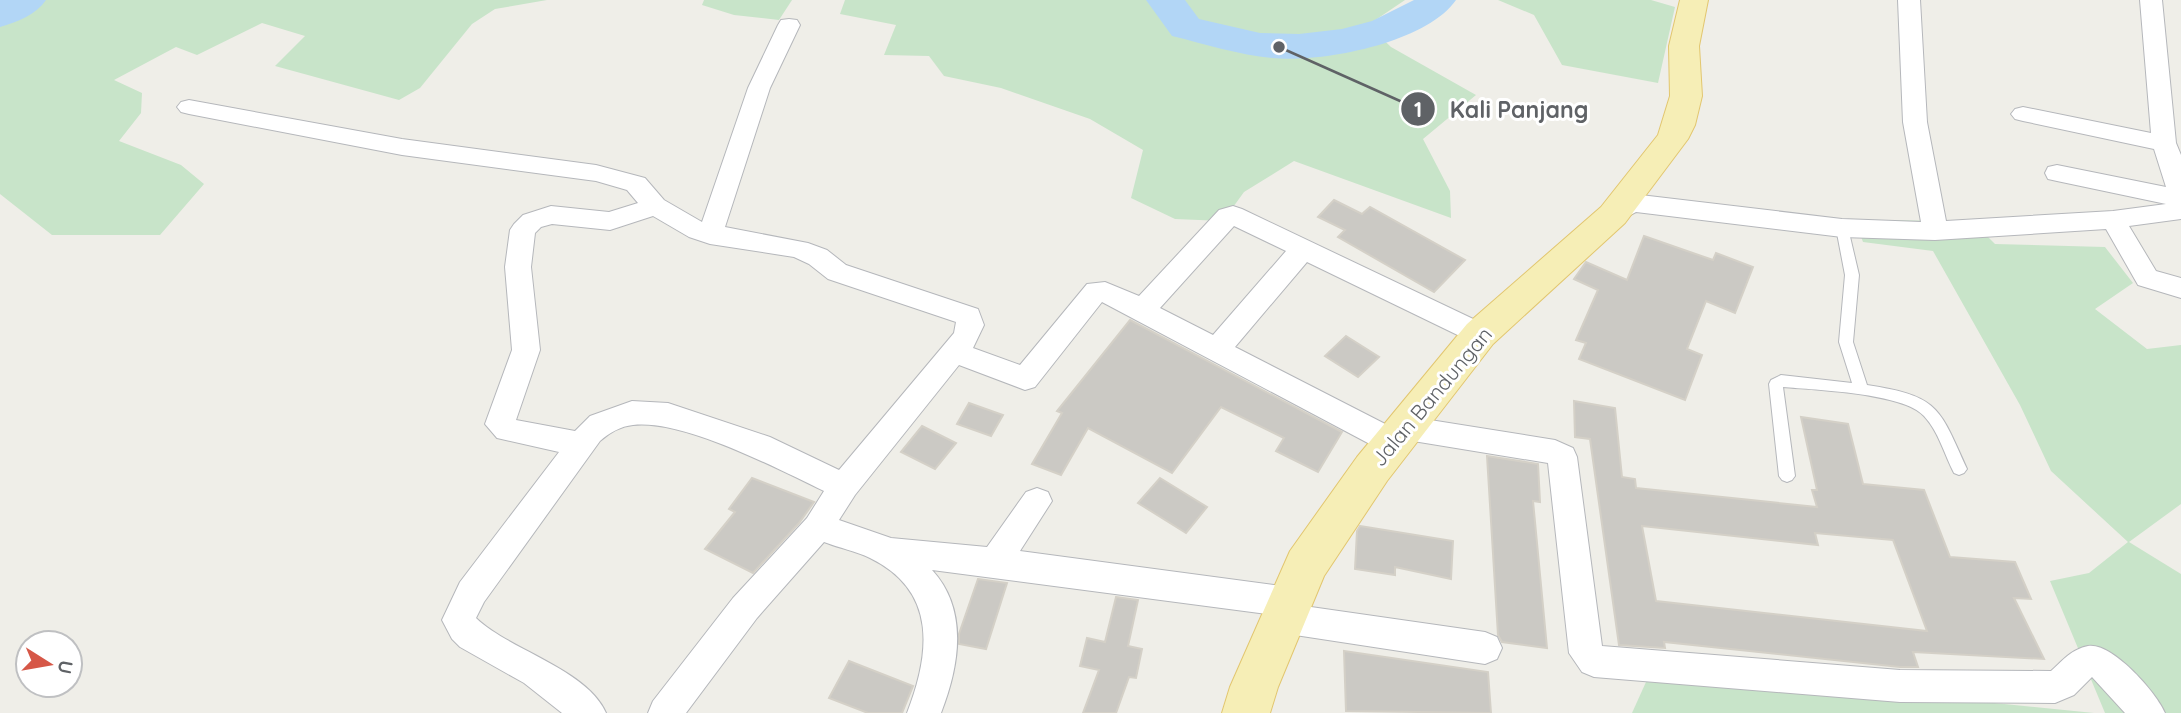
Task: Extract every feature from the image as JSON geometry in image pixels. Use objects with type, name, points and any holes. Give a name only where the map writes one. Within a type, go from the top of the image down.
[{"type":"main road","name":"Jalan Bandungan","points":[[1246,713],[1285,610],[1306,565],[1399,435],[1480,334],[1613,215],[1672,139],[1679,125],[1686,96],[1684,46],[1694,0]]},
{"type":"street","points":[[1909,0],[1915,122],[1935,231]]},
{"type":"street","points":[[2057,173],[2181,198],[2164,143],[2151,0]]},
{"type":"street","points":[[710,235],[763,77],[789,25]]},
{"type":"street","points":[[189,107],[402,148],[596,173],[636,184],[654,206],[691,228],[710,235],[804,250],[837,272],[968,316],[970,330],[954,352],[844,486],[818,527],[745,608],[665,713]]},
{"type":"street","points":[[2023,114],[2164,143]]},
{"type":"street","points":[[1613,215],[1632,203],[1842,228],[1935,231],[2113,220],[2181,210]]},
{"type":"street","points":[[582,444],[508,430],[500,424],[526,351],[518,267],[523,230],[532,221],[551,215],[610,220],[654,206]]},
{"type":"street","points":[[1143,309],[1231,215],[1480,334]]},
{"type":"street","points":[[2113,220],[2147,278],[2181,288]]},
{"type":"street","points":[[1217,349],[1303,249]]},
{"type":"street","points":[[954,352],[1025,379],[1096,291],[1101,290],[1143,309],[1144,313],[1217,349],[1399,435],[1555,452],[1563,457],[1586,653],[1594,660],[1900,686],[2042,687],[2062,684],[2073,670],[2084,662],[2092,661],[2102,664],[2148,713]]},
{"type":"street","points":[[589,713],[534,670],[472,637],[462,629],[459,620],[471,592],[600,424],[632,413],[668,415],[759,446],[844,486]]},
{"type":"street","points":[[995,562],[1037,501]]},
{"type":"street","points":[[818,527],[887,551],[995,562],[1285,610],[1485,648]]},
{"type":"street","points":[[887,551],[912,568],[927,586],[943,631],[937,684],[924,713]]},
{"type":"lane","points":[[1842,228],[1852,275],[1846,342],[1861,391]]},
{"type":"lane","points":[[1787,475],[1777,382],[1861,391],[1903,398],[1924,405],[1934,416],[1959,469]]},
{"type":"green space","points":[[0,0],[547,0],[495,9],[472,24],[420,88],[399,100],[275,66],[305,36],[262,23],[197,55],[176,47],[114,80],[142,93],[141,113],[119,141],[181,165],[204,184],[160,235],[52,235],[0,194]]},
{"type":"green space","points":[[704,0],[792,0],[779,20],[734,15],[702,5]]},
{"type":"green space","points":[[845,0],[1405,0],[1368,25],[1391,47],[1476,95],[1423,139],[1450,191],[1451,218],[1294,161],[1244,192],[1223,221],[1175,219],[1131,198],[1143,150],[1090,119],[1001,88],[944,76],[929,56],[884,55],[896,25],[840,14]]},
{"type":"green space","points":[[1498,0],[1651,0],[1675,7],[1658,83],[1562,65],[1534,15]]},
{"type":"green space","points":[[1855,220],[1972,221],[1995,244],[2105,247],[2133,283],[2095,309],[2147,349],[2181,345],[2181,504],[2129,542],[2181,574],[2181,713],[2105,713],[2050,581],[2089,573],[2128,542],[2051,471],[2020,405],[1933,251],[1863,242]]},
{"type":"green space","points":[[1646,682],[1885,692],[2094,713],[1632,713]]},
{"type":"building","points":[[1334,200],[1362,214],[1370,207],[1465,260],[1434,292],[1338,237],[1345,230],[1318,217]]},
{"type":"building","points":[[1644,236],[1713,260],[1716,253],[1753,267],[1735,313],[1706,301],[1687,349],[1702,355],[1685,400],[1579,359],[1586,343],[1576,340],[1598,290],[1574,279],[1586,262],[1627,280]]},
{"type":"building","points":[[1130,320],[1342,432],[1318,472],[1276,451],[1284,438],[1221,407],[1172,473],[1088,428],[1061,475],[1032,464],[1062,413],[1057,411]]},
{"type":"building","points":[[1346,336],[1379,357],[1358,377],[1325,356]]},
{"type":"building","points":[[1574,401],[1615,408],[1622,477],[1635,479],[1636,488],[1817,507],[1812,490],[1817,490],[1801,417],[1848,424],[1863,484],[1924,490],[1950,557],[2015,562],[2031,599],[2014,598],[2044,659],[1913,652],[1918,667],[1900,667],[1664,642],[1665,648],[1619,645],[1590,439],[1575,437]],"holes":[[[1642,526],[1818,545],[1815,533],[1893,540],[1927,631],[1656,601]]]},
{"type":"building","points":[[969,403],[1003,415],[991,436],[957,424]]},
{"type":"building","points":[[922,426],[956,443],[935,469],[901,452]]},
{"type":"building","points":[[1487,456],[1538,464],[1540,502],[1533,501],[1547,648],[1502,642],[1498,635]]},
{"type":"building","points":[[752,478],[814,502],[799,523],[753,573],[705,549],[735,512],[729,509]]},
{"type":"building","points":[[1160,478],[1207,507],[1186,533],[1138,503]]},
{"type":"building","points":[[1360,526],[1453,541],[1451,579],[1395,567],[1395,575],[1355,569],[1357,531]]},
{"type":"building","points":[[978,579],[1007,583],[986,649],[959,644],[959,634]]},
{"type":"building","points":[[1116,597],[1138,600],[1128,646],[1142,649],[1136,678],[1129,677],[1116,713],[1083,713],[1099,670],[1080,666],[1087,638],[1105,642]]},
{"type":"building","points":[[1344,651],[1488,672],[1491,713],[1346,711]]},
{"type":"building","points":[[849,661],[913,686],[902,713],[868,713],[829,698]]},
{"type":"waterway","points":[[0,15],[27,0]]},
{"type":"waterway","points":[[1165,0],[1186,28],[1281,47],[1342,41],[1386,30],[1406,22],[1437,0]]},
{"type":"place","name":"Kali Panjang","points":[[1279,47]]}]
